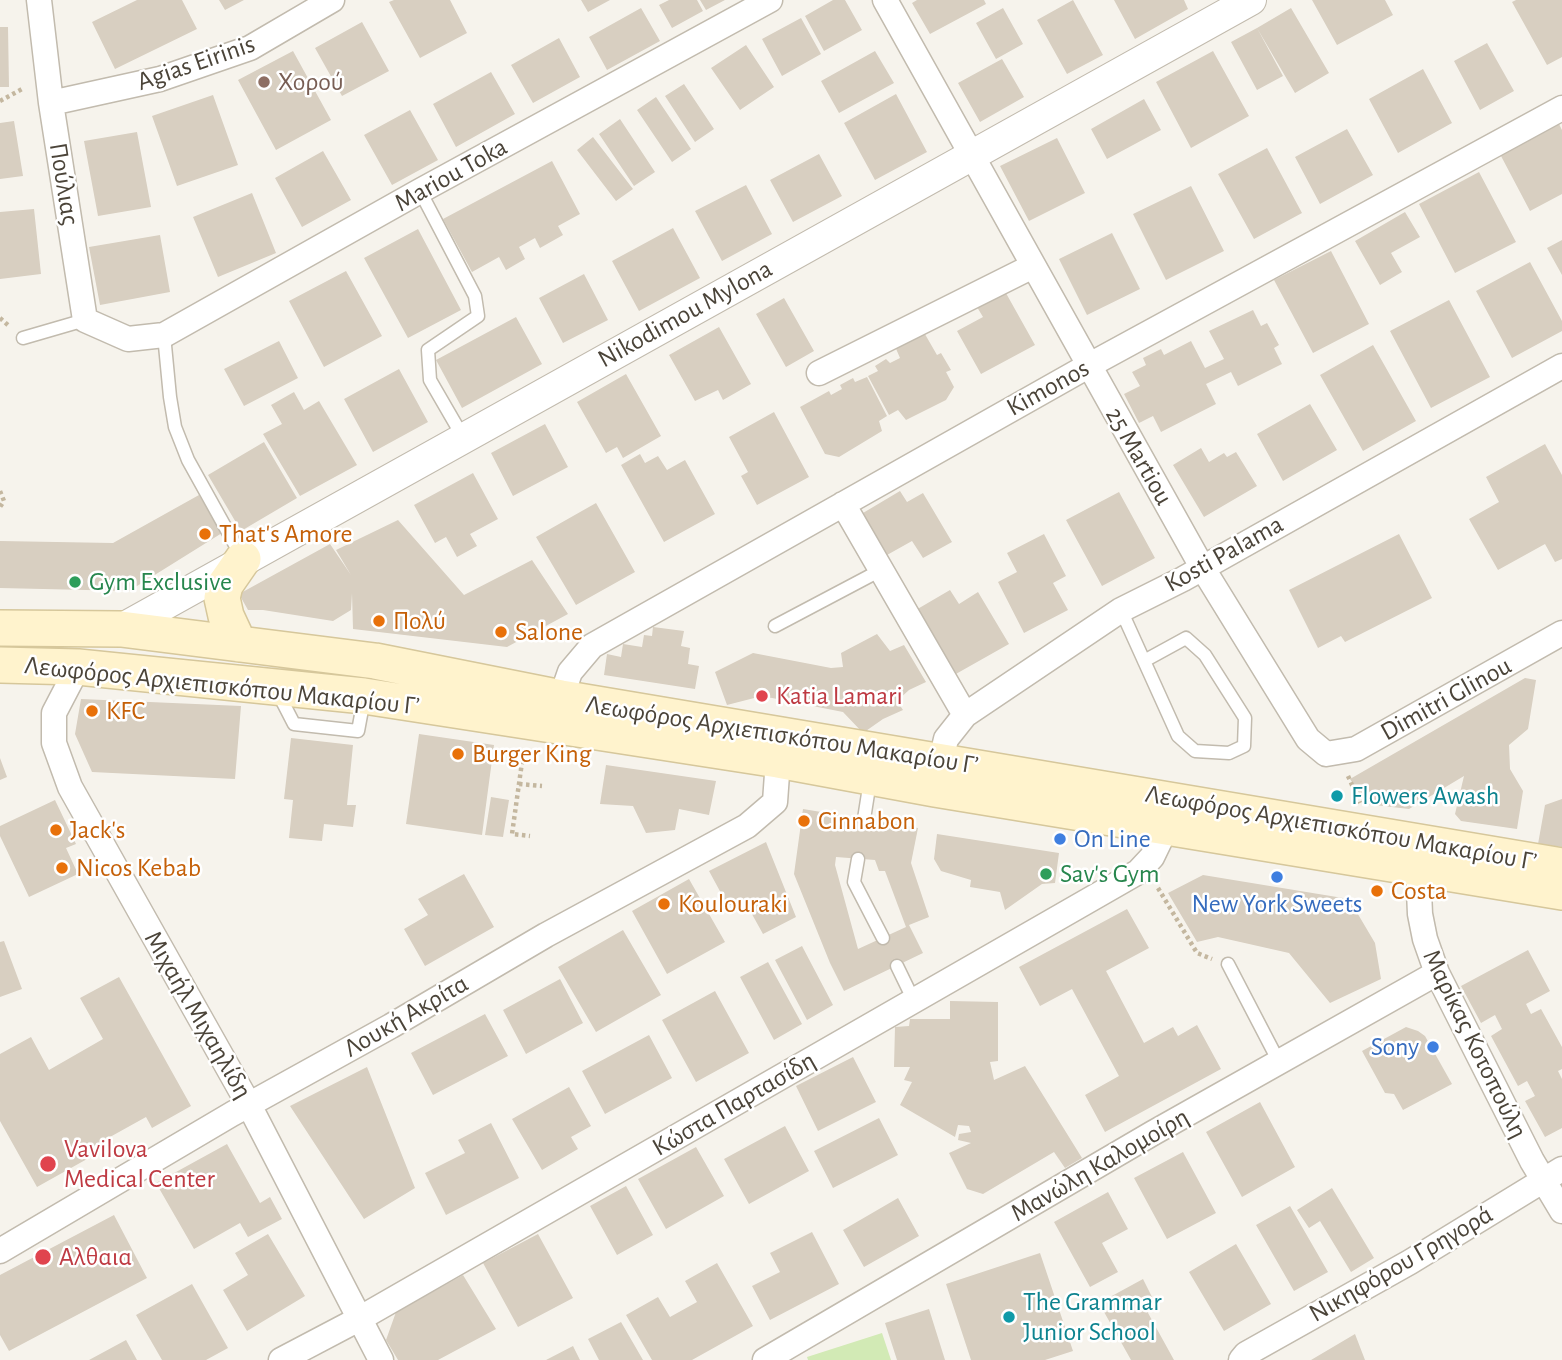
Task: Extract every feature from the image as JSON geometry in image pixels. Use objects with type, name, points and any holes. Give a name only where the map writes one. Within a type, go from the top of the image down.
[{"type":"main road","points":[[239,644],[226,616],[222,598],[225,585],[243,559]]},
{"type":"main road","name":"Λεωφόρος Αρχιεπισκόπου Μακαρίου Γ’","points":[[0,628],[121,629],[375,661],[937,775],[1167,826],[1562,892]]},
{"type":"main road","name":"Λεωφόρος Αρχιεπισκόπου Μακαρίου Γ’","points":[[0,665],[78,667],[364,695],[871,777],[937,775],[1374,834],[1562,866]]},
{"type":"street","name":"Πούλιας","points":[[39,0],[51,103],[85,320]]},
{"type":"street","name":"Agias Eirinis","points":[[51,103],[160,79],[250,48],[332,0]]},
{"type":"street","name":"Mariou Toka","points":[[85,320],[128,339],[164,335],[420,191],[770,0]]},
{"type":"street","name":"25 Martiou","points":[[885,0],[1202,567],[1308,738],[1332,753]]},
{"type":"street","name":"Nikodimou Mylona","points":[[121,629],[1251,0]]},
{"type":"street","name":"Kimonos","points":[[561,698],[570,672],[592,646],[1088,366],[1562,108]]},
{"type":"street","points":[[819,373],[1033,266]]},
{"type":"street","name":"Kosti Palama","points":[[937,775],[946,739],[965,715],[1121,610],[1562,366]]},
{"type":"street","points":[[843,504],[965,715]]},
{"type":"street","name":"Dimitri Glinou","points":[[1332,753],[1356,749],[1562,633]]},
{"type":"street","name":"Μιχαήλ Μιχαηλίδη","points":[[78,667],[54,713],[54,743],[70,787],[249,1105],[381,1360]]},
{"type":"street","name":"Λουκή Ακρίτα","points":[[0,1251],[546,935],[747,826],[775,802],[778,760]]},
{"type":"street","name":"Κώστα Παρτασίδη","points":[[281,1360],[359,1319],[1138,872],[1145,866],[1167,826]]},
{"type":"street","name":"Μαρίκας Κοτοπούλη","points":[[1418,868],[1420,914],[1437,973],[1496,1092],[1553,1174],[1562,1210]]},
{"type":"street","name":"Μανώλη Καλομοίρη","points":[[765,1360],[1437,973]]},
{"type":"street","name":"Νικηφόρου Γρηγορά","points":[[1241,1360],[1246,1354],[1410,1262],[1553,1174]]},
{"type":"lane","points":[[420,191],[475,296],[478,316],[428,350],[430,380],[463,437]]},
{"type":"lane","points":[[23,338],[85,320]]},
{"type":"lane","points":[[164,335],[175,427],[188,460],[243,559]]},
{"type":"lane","points":[[775,626],[881,570]]},
{"type":"lane","points":[[1121,610],[1144,661],[1178,736],[1195,751],[1229,753],[1244,746],[1245,718],[1205,655],[1186,638],[1144,661]]},
{"type":"lane","points":[[864,819],[871,777]]},
{"type":"lane","points":[[858,859],[854,881],[883,938]]},
{"type":"lane","points":[[1228,964],[1279,1062]]},
{"type":"lane","points":[[897,966],[914,1000]]},
{"type":"path","points":[[0,491],[4,500],[0,507]]},
{"type":"path","points":[[494,751],[523,755],[512,834],[530,836]]},
{"type":"path","points":[[1332,753],[1374,834]]},
{"type":"path","points":[[519,784],[541,786]]},
{"type":"path","points":[[1145,866],[1197,953]]},
{"type":"green space","points":[[882,1333],[891,1360],[808,1360],[807,1357]]},
{"type":"building","points":[[137,0],[182,0],[197,29],[115,69],[92,22]]},
{"type":"building","points":[[219,0],[244,0],[225,10]]},
{"type":"building","points":[[450,0],[467,33],[420,58],[389,2]]},
{"type":"building","points":[[581,0],[610,0],[588,12]]},
{"type":"building","points":[[669,0],[697,0],[703,11],[672,28],[659,5]]},
{"type":"building","points":[[700,0],[725,0],[706,10]]},
{"type":"building","points":[[833,0],[845,0],[862,30],[824,51],[805,16]]},
{"type":"building","points":[[917,0],[984,0],[986,4],[930,34],[912,3]]},
{"type":"building","points":[[1073,0],[1103,55],[1067,74],[1037,20]]},
{"type":"building","points":[[1114,0],[1184,0],[1188,9],[1135,39]]},
{"type":"building","points":[[1312,0],[1385,0],[1393,15],[1337,45]]},
{"type":"building","points":[[1562,0],[1562,57],[1547,65],[1512,2]]},
{"type":"building","points":[[641,8],[660,41],[607,70],[589,37]]},
{"type":"building","points":[[1003,8],[1023,44],[996,59],[976,23]]},
{"type":"building","points":[[1291,8],[1329,73],[1295,93],[1257,28]]},
{"type":"building","points":[[801,18],[821,54],[782,76],[762,39]]},
{"type":"building","points":[[362,22],[389,71],[342,96],[315,48]]},
{"type":"building","points":[[0,27],[8,27],[9,87],[0,87]]},
{"type":"building","points":[[1257,28],[1283,76],[1257,90],[1231,42]]},
{"type":"building","points":[[559,38],[580,77],[533,103],[511,65]]},
{"type":"building","points":[[1487,43],[1514,91],[1480,110],[1454,61]]},
{"type":"building","points":[[746,45],[774,87],[740,110],[711,68]]},
{"type":"building","points":[[293,51],[331,120],[276,150],[238,80]]},
{"type":"building","points":[[875,51],[894,83],[839,113],[821,81]]},
{"type":"building","points":[[1213,51],[1249,116],[1191,148],[1156,82]]},
{"type":"building","points":[[1002,59],[1024,97],[980,122],[958,83]]},
{"type":"building","points":[[1423,69],[1452,123],[1398,153],[1369,99]]},
{"type":"building","points":[[491,72],[515,114],[456,147],[433,104]]},
{"type":"building","points":[[684,84],[714,129],[695,142],[665,96]]},
{"type":"building","points":[[896,94],[927,152],[875,180],[844,123]]},
{"type":"building","points":[[213,95],[238,165],[177,186],[152,116]]},
{"type":"building","points":[[656,97],[691,149],[672,162],[637,110]]},
{"type":"building","points":[[1144,99],[1161,130],[1107,159],[1091,129]]},
{"type":"building","points":[[410,110],[438,160],[392,185],[364,135]]},
{"type":"building","points":[[620,119],[655,172],[634,186],[599,134]]},
{"type":"building","points":[[14,121],[23,176],[0,179],[0,123]]},
{"type":"building","points":[[1559,124],[1562,130],[1562,194],[1530,211],[1501,156]]},
{"type":"building","points":[[1347,129],[1373,175],[1320,204],[1295,157]]},
{"type":"building","points":[[137,132],[151,207],[98,216],[84,141]]},
{"type":"building","points":[[593,137],[633,189],[616,201],[577,150]]},
{"type":"building","points":[[1057,138],[1085,193],[1029,221],[1000,166]]},
{"type":"building","points":[[1267,148],[1302,213],[1254,239],[1218,174]]},
{"type":"building","points":[[323,151],[351,200],[302,227],[275,178]]},
{"type":"building","points":[[819,154],[842,196],[793,222],[770,180]]},
{"type":"building","points":[[552,161],[580,214],[558,226],[563,235],[540,248],[535,238],[519,247],[525,259],[506,270],[499,257],[472,272],[443,219]]},
{"type":"building","points":[[1479,172],[1516,242],[1455,273],[1419,204]]},
{"type":"building","points":[[746,185],[772,234],[722,261],[695,211]]},
{"type":"building","points":[[1191,186],[1224,251],[1166,280],[1133,214]]},
{"type":"building","points":[[252,193],[276,253],[218,277],[193,217]]},
{"type":"building","points":[[34,209],[41,274],[0,279],[0,212]]},
{"type":"building","points":[[1405,212],[1420,237],[1391,253],[1402,272],[1380,285],[1355,241]]},
{"type":"building","points":[[673,228],[700,278],[639,311],[612,261]]},
{"type":"building","points":[[418,229],[461,310],[408,338],[364,258]]},
{"type":"building","points":[[1112,233],[1140,289],[1087,315],[1059,259]]},
{"type":"building","points":[[160,235],[170,292],[100,305],[89,247]]},
{"type":"building","points":[[1562,240],[1562,275],[1547,248]]},
{"type":"building","points":[[1331,251],[1369,324],[1313,353],[1274,280]]},
{"type":"building","points":[[1530,262],[1562,321],[1562,331],[1512,358],[1476,291]]},
{"type":"building","points":[[346,271],[382,336],[324,367],[289,301]]},
{"type":"building","points":[[584,274],[608,320],[563,343],[539,298]]},
{"type":"building","points":[[1002,286],[1035,345],[981,374],[957,331],[983,317],[974,302]]},
{"type":"building","points":[[784,298],[814,351],[786,367],[756,314]]},
{"type":"building","points":[[1449,300],[1490,377],[1431,408],[1390,331]]},
{"type":"building","points":[[1253,310],[1261,326],[1267,323],[1279,345],[1274,348],[1282,364],[1238,386],[1231,372],[1206,384],[1216,404],[1161,432],[1153,416],[1139,423],[1124,394],[1140,386],[1132,372],[1146,365],[1143,358],[1161,349],[1164,355],[1191,341],[1205,368],[1224,359],[1209,331]]},
{"type":"building","points":[[516,317],[542,364],[462,408],[436,360]]},
{"type":"building","points":[[719,327],[751,384],[723,400],[718,390],[695,401],[669,355]]},
{"type":"building","points":[[922,329],[937,355],[941,353],[951,370],[946,372],[954,387],[946,400],[906,420],[898,410],[889,415],[868,376],[878,371],[875,366],[886,359],[890,363],[900,358],[894,344]]},
{"type":"building","points":[[279,341],[298,378],[244,406],[224,369]]},
{"type":"building","points":[[1373,345],[1416,421],[1363,451],[1320,375]]},
{"type":"building","points":[[399,369],[428,422],[373,452],[344,399]]},
{"type":"building","points":[[626,374],[661,436],[623,458],[617,447],[606,453],[577,402]]},
{"type":"building","points":[[867,377],[887,416],[879,421],[882,431],[839,457],[825,454],[800,407],[829,391],[831,395],[842,389],[840,385],[853,378],[855,382]]},
{"type":"building","points":[[294,392],[304,410],[319,401],[357,465],[300,496],[263,434],[282,424],[271,405]]},
{"type":"building","points":[[1310,404],[1337,450],[1283,481],[1257,434]]},
{"type":"building","points":[[774,412],[809,477],[757,505],[741,476],[748,472],[729,437]]},
{"type":"building","points":[[545,424],[568,467],[513,496],[491,453]]},
{"type":"building","points":[[264,442],[297,498],[241,531],[208,475]]},
{"type":"building","points":[[1545,444],[1562,475],[1562,559],[1555,562],[1545,544],[1498,570],[1469,519],[1499,502],[1486,477]]},
{"type":"building","points":[[1201,448],[1209,462],[1224,453],[1227,457],[1236,452],[1257,486],[1204,517],[1173,465]]},
{"type":"building","points":[[640,454],[645,463],[658,456],[667,470],[685,460],[715,514],[664,542],[621,465]]},
{"type":"building","points":[[473,473],[498,519],[470,534],[477,546],[457,557],[446,537],[435,543],[414,505]]},
{"type":"building","points":[[900,491],[907,502],[923,493],[952,542],[923,558],[912,541],[887,555],[863,513]]},
{"type":"building","points":[[1119,492],[1155,558],[1102,586],[1066,520]]},
{"type":"building","points":[[199,495],[222,533],[129,591],[0,588],[0,541],[113,543]]},
{"type":"building","points":[[596,503],[635,572],[576,605],[536,537]]},
{"type":"building","points":[[398,520],[464,595],[532,560],[568,614],[507,647],[353,629],[352,593],[351,610],[333,621],[248,610],[239,594],[330,544],[351,575],[336,550]]},
{"type":"building","points":[[1044,534],[1066,576],[1053,583],[1068,610],[1024,633],[998,582],[1017,572],[1007,553]]},
{"type":"building","points":[[1399,534],[1432,598],[1345,642],[1341,636],[1318,648],[1289,590]]},
{"type":"building","points":[[950,590],[959,604],[978,592],[1009,644],[947,679],[909,614]]},
{"type":"building","points":[[653,627],[684,631],[681,646],[690,648],[688,664],[699,666],[695,689],[604,675],[607,654],[621,657],[623,644],[642,647],[644,635],[652,636]]},
{"type":"building","points":[[877,634],[890,651],[904,645],[926,682],[909,690],[897,701],[903,710],[883,719],[863,733],[843,712],[762,696],[727,705],[715,672],[753,653],[831,668],[843,667],[841,653]]},
{"type":"building","points":[[1525,678],[1536,680],[1528,729],[1509,745],[1510,769],[1523,791],[1517,829],[1461,821],[1455,814],[1464,776],[1409,809],[1366,804],[1350,779]]},
{"type":"building","points":[[81,699],[241,706],[235,779],[92,772],[75,734]]},
{"type":"building","points":[[419,734],[494,745],[482,835],[406,824]]},
{"type":"building","points":[[291,738],[353,745],[347,805],[356,805],[353,827],[324,824],[322,841],[289,838],[293,800],[284,799]]},
{"type":"building","points":[[0,758],[7,777],[0,780]]},
{"type":"building","points":[[606,765],[716,781],[709,815],[679,809],[675,830],[646,833],[633,806],[600,804]]},
{"type":"building","points":[[491,797],[509,800],[503,837],[485,835]]},
{"type":"building","points":[[1562,799],[1562,847],[1538,844],[1545,805]]},
{"type":"building","points":[[55,800],[76,844],[66,848],[78,874],[29,897],[0,836],[0,826]]},
{"type":"building","points":[[803,809],[918,828],[911,863],[929,917],[909,925],[923,953],[844,991],[794,874]],"holes":[[[836,857],[875,860],[879,871],[885,871],[906,927],[858,949],[835,865]]]},
{"type":"building","points":[[937,834],[1059,853],[1055,883],[1042,884],[1005,910],[1000,892],[970,887],[971,880],[941,871],[934,859]]},
{"type":"building","points":[[766,842],[796,917],[763,934],[743,898],[728,906],[709,871]]},
{"type":"building","points":[[464,874],[494,927],[425,966],[404,929],[428,915],[418,899]]},
{"type":"building","points":[[1203,875],[1349,899],[1375,943],[1381,979],[1330,1003],[1289,953],[1218,937],[1197,942],[1168,893]]},
{"type":"building","points":[[689,879],[725,942],[667,974],[632,911]]},
{"type":"building","points":[[1127,909],[1149,948],[1106,971],[1144,1043],[1173,1027],[1178,1036],[1197,1025],[1221,1069],[1105,1132],[1085,1095],[1119,1076],[1072,989],[1040,1006],[1019,967]]},
{"type":"building","points":[[623,930],[661,995],[596,1032],[558,967]]},
{"type":"building","points":[[4,941],[22,989],[0,997],[0,942]]},
{"type":"building","points":[[802,946],[833,1005],[807,1020],[775,960]]},
{"type":"building","points":[[1528,950],[1550,991],[1526,1004],[1531,1014],[1541,1009],[1562,1047],[1562,1069],[1558,1071],[1562,1079],[1562,1128],[1545,1137],[1525,1101],[1535,1096],[1527,1081],[1518,1086],[1491,1036],[1502,1029],[1495,1015],[1481,1023],[1461,986]]},
{"type":"building","points":[[768,962],[802,1024],[774,1040],[740,977]]},
{"type":"building","points":[[119,977],[191,1106],[152,1128],[146,1117],[92,1147],[96,1154],[37,1187],[0,1121],[0,1054],[31,1037],[49,1070],[103,1039],[80,998]]},
{"type":"building","points":[[560,979],[583,1023],[526,1054],[503,1010]]},
{"type":"building","points":[[715,991],[749,1053],[696,1082],[662,1020]]},
{"type":"building","points":[[950,1001],[998,1002],[998,1061],[990,1062],[994,1080],[1025,1066],[1082,1158],[1065,1168],[1054,1152],[983,1194],[967,1189],[949,1153],[971,1143],[958,1140],[959,1134],[971,1132],[969,1126],[958,1125],[955,1137],[900,1105],[912,1082],[904,1080],[910,1067],[894,1067],[895,1027],[909,1026],[910,1019],[950,1019]]},
{"type":"building","points":[[485,1014],[508,1056],[433,1095],[411,1053]]},
{"type":"building","points":[[1406,1027],[1425,1036],[1452,1084],[1403,1110],[1394,1094],[1385,1093],[1362,1051]]},
{"type":"building","points":[[649,1035],[672,1078],[605,1114],[582,1071]]},
{"type":"building","points":[[853,1057],[876,1102],[818,1131],[796,1086]]},
{"type":"building","points":[[367,1067],[415,1188],[364,1219],[290,1106]]},
{"type":"building","points":[[569,1087],[591,1126],[571,1137],[578,1149],[542,1170],[512,1119]]},
{"type":"building","points":[[1260,1102],[1295,1167],[1242,1197],[1206,1132]]},
{"type":"building","points":[[879,1118],[898,1155],[833,1188],[814,1151]]},
{"type":"building","points":[[491,1123],[519,1178],[446,1215],[425,1173],[465,1153],[458,1140]]},
{"type":"building","points":[[785,1126],[809,1171],[749,1204],[724,1159]]},
{"type":"building","points":[[227,1144],[260,1203],[270,1197],[282,1219],[248,1237],[240,1223],[194,1249],[156,1183]]},
{"type":"building","points":[[696,1147],[724,1196],[666,1229],[638,1179]]},
{"type":"building","points":[[1183,1152],[1216,1213],[1167,1239],[1134,1178]]},
{"type":"building","points":[[626,1186],[653,1235],[617,1255],[590,1206]]},
{"type":"building","points":[[1332,1188],[1374,1258],[1351,1272],[1320,1221],[1309,1228],[1297,1210]]},
{"type":"building","points":[[1108,1192],[1128,1229],[1102,1243],[1118,1272],[1090,1287],[1054,1222]]},
{"type":"building","points":[[898,1198],[919,1236],[864,1267],[843,1230]]},
{"type":"building","points":[[1290,1206],[1328,1272],[1294,1291],[1256,1225]]},
{"type":"building","points":[[114,1215],[147,1278],[9,1351],[0,1335],[0,1275]]},
{"type":"building","points":[[812,1232],[839,1284],[770,1320],[752,1286],[780,1272],[770,1253]]},
{"type":"building","points":[[268,1234],[305,1296],[247,1331],[223,1290],[248,1275],[235,1253]]},
{"type":"building","points":[[538,1234],[573,1298],[518,1327],[483,1263]]},
{"type":"building","points":[[1236,1244],[1271,1304],[1224,1331],[1189,1272]]},
{"type":"building","name":"The Grammar Junior School","points":[[1040,1253],[1073,1351],[1045,1360],[971,1360],[946,1284]]},
{"type":"building","points":[[717,1263],[753,1326],[692,1360],[652,1360],[626,1315],[658,1297],[670,1317],[697,1302],[685,1281]]},
{"type":"building","points":[[463,1275],[496,1329],[438,1360],[398,1360],[386,1340],[396,1312]]},
{"type":"building","points":[[1143,1279],[1152,1297],[1142,1302],[1174,1360],[1131,1360],[1099,1303]]},
{"type":"building","points":[[192,1284],[228,1348],[206,1360],[162,1360],[136,1315]]},
{"type":"building","points":[[929,1309],[945,1360],[897,1360],[885,1323]]},
{"type":"building","points":[[621,1322],[643,1360],[599,1360],[588,1339]]},
{"type":"building","points":[[1355,1334],[1365,1360],[1311,1360]]},
{"type":"building","points":[[126,1340],[137,1360],[89,1360]]},
{"type":"building","points":[[573,1346],[580,1360],[546,1360]]},
{"type":"place","name":"Χορού","points":[[264,82]]},
{"type":"place","name":"That's Amore","points":[[205,534]]},
{"type":"place","name":"Gym Exclusive","points":[[75,582]]},
{"type":"place","name":"Πολύ","points":[[379,621]]},
{"type":"place","name":"Salone","points":[[501,632]]},
{"type":"place","name":"Katia Lamari","points":[[762,696]]},
{"type":"place","name":"KFC","points":[[92,711]]},
{"type":"place","name":"Burger King","points":[[458,754]]},
{"type":"place","name":"Flowers Awash","points":[[1337,796]]},
{"type":"place","name":"Cinnabon","points":[[804,821]]},
{"type":"place","name":"Jack's","points":[[56,830]]},
{"type":"place","name":"On Line","points":[[1060,839]]},
{"type":"place","name":"Nicos Kebab","points":[[62,868]]},
{"type":"place","name":"Sav's Gym","points":[[1046,874]]},
{"type":"place","name":"New York Sweets","points":[[1277,877]]},
{"type":"place","name":"Costa","points":[[1377,891]]},
{"type":"place","name":"Koulouraki","points":[[664,904]]},
{"type":"place","name":"Sony","points":[[1433,1047]]},
{"type":"place","name":"Vavilova Medical Center","points":[[48,1164]]},
{"type":"place","name":"Αλθαια","points":[[43,1257]]},
{"type":"place","name":"The Grammar Junior School","points":[[1009,1317]]}]
